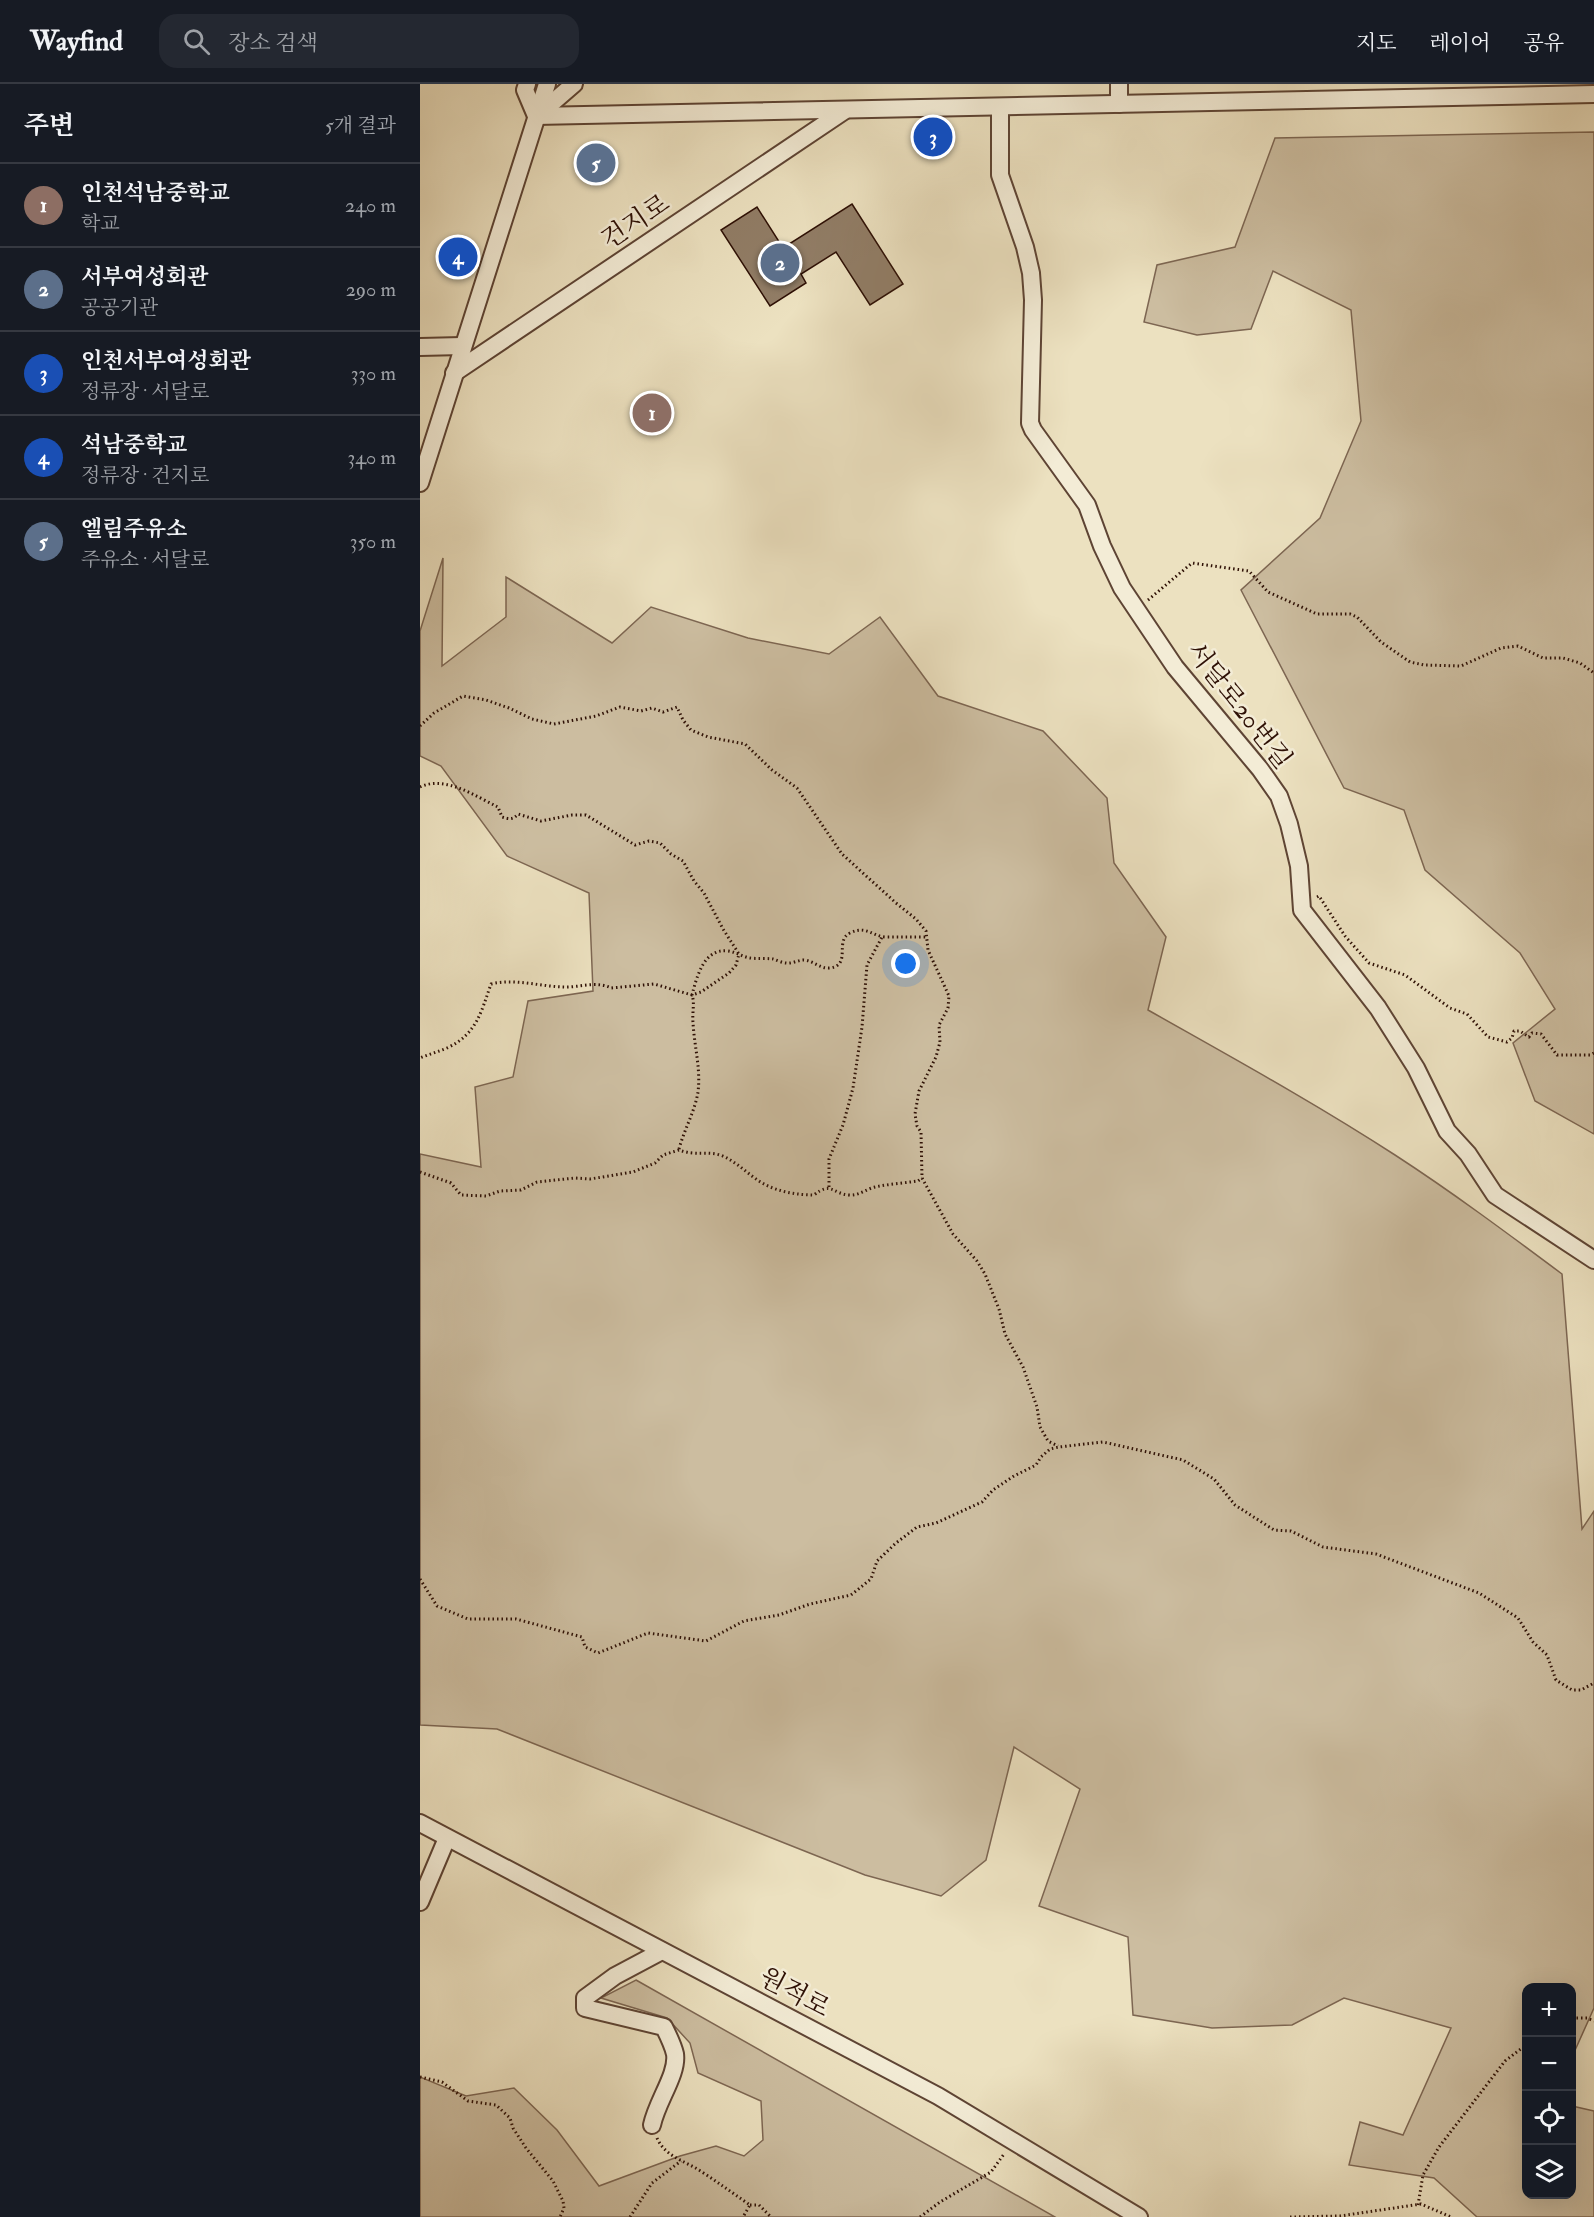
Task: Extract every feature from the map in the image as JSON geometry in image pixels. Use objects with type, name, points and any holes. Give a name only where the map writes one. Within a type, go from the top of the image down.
[{"type":"street","points":[[527,84],[525,90],[536,116]]},
{"type":"street","points":[[420,483],[547,84]]},
{"type":"street","points":[[536,116],[574,84]]},
{"type":"street","points":[[1119,84],[1119,104]]},
{"type":"street","points":[[536,116],[1119,104],[1430,91],[1594,94]]},
{"type":"street","name":"서달로20번길","points":[[1000,107],[1000,175],[1025,247],[1033,300],[1030,423],[1087,505],[1102,546],[1122,588],[1175,668],[1260,769],[1279,796],[1289,824],[1299,866],[1302,910]]},
{"type":"street","name":"건지로","points":[[454,373],[844,111]]},
{"type":"street","points":[[420,347],[462,346]]},
{"type":"street","points":[[1302,910],[1378,1008],[1416,1068],[1447,1131],[1468,1154],[1496,1195],[1594,1260]]},
{"type":"street","name":"원적로","points":[[420,1823],[938,2096],[1140,2217]]},
{"type":"street","points":[[420,1902],[447,1838]]},
{"type":"street","points":[[652,2125],[659,2101],[675,2069],[675,2053],[664,2027],[585,2008],[585,1998],[615,1976],[662,1951]]},
{"type":"path","points":[[1136,608],[1192,563],[1249,571],[1268,592],[1317,614],[1350,614],[1357,617],[1381,642],[1410,662],[1424,665],[1461,666],[1501,648],[1518,646],[1543,658],[1563,658],[1580,663],[1594,673]]},
{"type":"path","points":[[420,726],[434,713],[463,696],[486,700],[532,719],[554,724],[596,716],[620,707],[642,711],[652,708],[663,712],[677,707],[691,730],[708,737],[745,744],[772,770],[797,788],[842,854],[916,919],[926,931],[928,950],[949,996],[948,1008],[939,1025],[940,1042],[936,1057],[919,1091],[915,1114],[921,1132],[922,1178],[953,1234],[977,1261],[985,1274],[999,1309],[1005,1334],[1023,1366],[1037,1407],[1040,1427],[1048,1440],[1059,1447]]},
{"type":"path","points":[[420,787],[435,782],[453,786],[498,807],[502,817],[509,819],[515,818],[518,814],[541,821],[572,815],[586,815],[635,845],[650,841],[660,843],[671,854],[683,861],[739,954],[736,965],[729,973],[701,992],[692,995],[654,984],[611,988],[605,985],[586,984],[569,987],[540,987],[517,981],[501,981],[491,984],[478,1019],[466,1037],[447,1048],[420,1058]]},
{"type":"path","points":[[1302,910],[1308,902],[1319,896],[1345,936],[1369,963],[1406,975],[1450,1008],[1467,1014],[1488,1037],[1507,1042],[1512,1038],[1514,1031],[1521,1031],[1529,1037],[1532,1033],[1541,1034],[1557,1055],[1594,1053]]},
{"type":"path","points":[[679,1150],[684,1130],[696,1102],[698,1088],[692,995],[699,970],[709,956],[716,952],[727,951],[748,958],[771,959],[788,963],[804,960],[821,968],[831,968],[839,965],[843,958],[841,948],[849,933],[867,930],[882,937],[926,938]]},
{"type":"path","points":[[829,1188],[827,1165],[843,1125],[853,1088],[862,1027],[867,965],[882,937]]},
{"type":"path","points":[[420,1172],[451,1183],[461,1195],[486,1196],[500,1191],[521,1190],[537,1182],[575,1178],[590,1179],[633,1172],[655,1163],[663,1155],[679,1150],[690,1154],[719,1155],[747,1170],[764,1184],[796,1194],[814,1195],[829,1188],[848,1195],[857,1194],[874,1187],[918,1181],[922,1178]]},
{"type":"path","points":[[420,1579],[437,1606],[468,1619],[516,1619],[549,1627],[582,1637],[585,1647],[598,1653],[648,1633],[706,1641],[744,1621],[779,1615],[810,1604],[851,1595],[871,1579],[877,1561],[917,1527],[936,1523],[982,1502],[993,1490],[1036,1465],[1046,1453],[1059,1447],[1103,1442],[1183,1460],[1214,1479],[1235,1505],[1274,1530],[1292,1531],[1323,1547],[1376,1554],[1479,1593],[1518,1618],[1533,1642],[1547,1655],[1556,1680],[1572,1690],[1581,1690],[1594,1683]]},
{"type":"path","points":[[1576,2018],[1587,2018],[1594,2021]]},
{"type":"path","points":[[1418,2205],[1423,2175],[1439,2147],[1505,2061],[1522,2048]]},
{"type":"path","points":[[420,2077],[442,2082],[468,2101],[496,2105],[510,2118],[513,2128],[526,2148],[553,2181],[563,2201],[564,2208],[560,2217]]},
{"type":"path","points":[[652,2125],[661,2146],[681,2162],[700,2170],[750,2205],[759,2205],[771,2217]]},
{"type":"path","points":[[920,2217],[940,2202],[991,2172],[1013,2141]]},
{"type":"path","points":[[630,2217],[652,2183],[681,2162]]},
{"type":"path","points":[[743,2217],[750,2205]]},
{"type":"path","points":[[1290,2217],[1340,2216],[1418,2205],[1451,2217]]},
{"type":"shaded area","points":[[1594,132],[1594,1134],[1535,1101],[1513,1043],[1555,1009],[1520,953],[1425,870],[1404,810],[1344,788],[1241,590],[1320,518],[1361,421],[1351,310],[1273,271],[1251,329],[1197,335],[1144,322],[1157,265],[1235,247],[1275,138]]},
{"type":"shaded area","points":[[443,558],[442,666],[506,617],[506,577],[612,643],[651,607],[748,638],[829,654],[880,617],[938,696],[1043,731],[1107,798],[1114,863],[1166,937],[1148,1010],[1304,1099],[1395,1155],[1562,1274],[1582,1529],[1594,1511],[1594,2008],[1576,2048],[1576,1983],[1522,1983],[1522,2199],[1576,2199],[1576,2107],[1594,2111],[1594,2217],[1477,2217],[1434,2178],[1349,2165],[1360,2122],[1403,2135],[1451,2028],[1344,1998],[1292,2025],[1212,2028],[1133,2015],[1128,1937],[1039,1906],[1080,1789],[1014,1747],[986,1860],[941,1896],[865,1875],[497,1729],[420,1725],[420,1154],[481,1167],[475,1087],[513,1077],[528,1001],[593,991],[589,893],[507,856],[441,766],[420,756],[420,631]]},
{"type":"shaded area","points":[[636,1980],[1055,2217],[420,2217],[420,2077],[466,2096],[514,2088],[557,2130],[599,2186],[680,2156],[716,2146],[744,2156],[763,2140],[761,2101],[698,2073],[690,2043],[667,2018],[601,1998]]},
{"type":"building","points":[[852,204],[903,284],[870,305],[836,252],[801,274],[806,283],[770,306],[721,230],[757,207],[783,248]]},
{"type":"place","name":"인천서부여성회관","points":[[933,137]]},
{"type":"place","name":"엘림주유소","points":[[596,163]]},
{"type":"place","name":"석남중학교","points":[[458,257]]},
{"type":"place","name":"서부여성회관","points":[[780,263]]},
{"type":"place","name":"인천석남중학교","points":[[652,413]]}]
